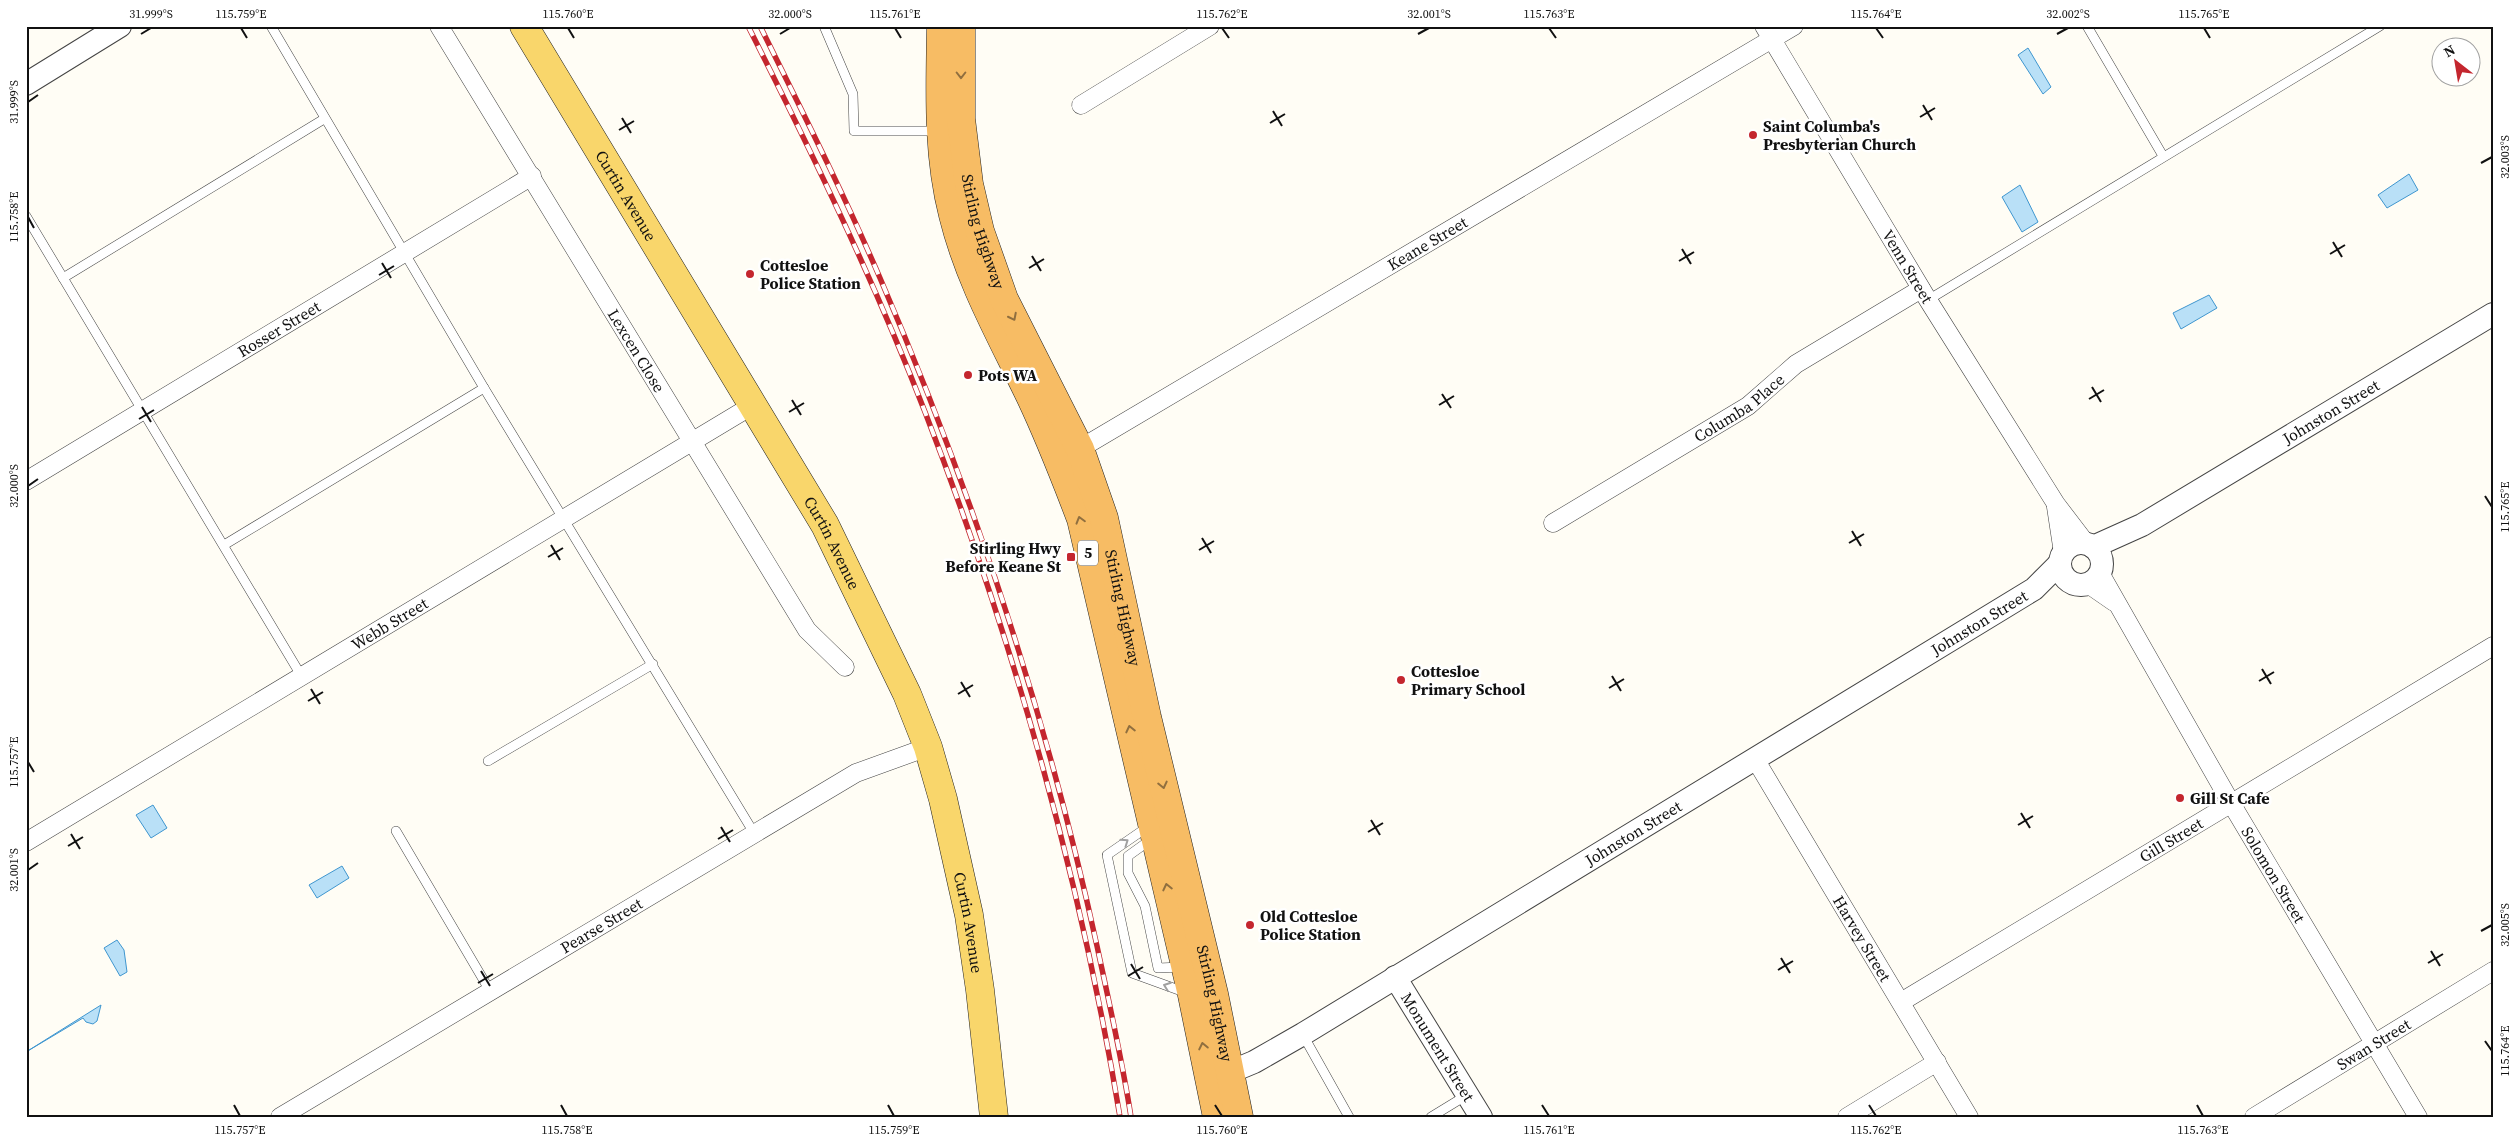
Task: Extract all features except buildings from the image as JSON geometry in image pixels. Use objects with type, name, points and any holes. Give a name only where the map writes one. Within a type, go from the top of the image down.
[{"type":"highway","name":"Stirling Highway","points":[[941,26],[941,131],[944,173],[950,205],[966,262],[985,309],[1070,455],[1104,518],[1186,967],[1203,994],[1217,1117]]},
{"type":"highway","name":"Stirling Highway","points":[[961,26],[961,119],[969,184],[980,231],[1004,299],[1070,455]]},
{"type":"highway","name":"Stirling Highway","points":[[1160,829],[1203,994],[1230,1072],[1240,1117]]},
{"type":"main road","name":"Curtin Avenue","points":[[524,26],[825,525],[882,639],[928,747],[949,821],[969,915],[980,990],[994,1117]]},
{"type":"street","points":[[28,78],[120,26]]},
{"type":"street","name":"Lexcen Close","points":[[439,26],[808,630],[845,667]]},
{"type":"street","points":[[1080,105],[1210,26]]},
{"type":"street","name":"Keane Street","points":[[1070,455],[1768,33],[1794,26]]},
{"type":"street","name":"Venn Street","points":[[1768,33],[1924,294],[2056,504],[2082,564]]},
{"type":"street","name":"Rosser Street","points":[[26,481],[532,176]]},
{"type":"street","name":"Columba Place","points":[[1553,523],[1748,406],[1796,364],[1924,294]]},
{"type":"street","name":"Johnston Street","points":[[1230,1072],[1254,1062],[1303,1034],[2493,314]]},
{"type":"street","name":"Webb Street","points":[[26,842],[753,405]]},
{"type":"street","name":"Venn Street","points":[[2056,504],[2082,564]]},
{"type":"street","name":"Solomon Street","points":[[2082,564],[2117,604],[2231,803],[2373,1045],[2418,1117]]},
{"type":"street","name":"Gill Street","points":[[1900,1002],[2493,646]]},
{"type":"street","name":"Pearse Street","points":[[280,1117],[856,773],[928,747]]},
{"type":"street","name":"Harvey Street","points":[[1755,759],[1969,1117]]},
{"type":"street","name":"Swan Street","points":[[2254,1117],[2493,971]]},
{"type":"street","name":"Monument Street","points":[[1395,977],[1481,1117]]},
{"type":"street","points":[[1846,1117],[1937,1062]]},
{"type":"lane","points":[[271,26],[484,388],[754,833]]},
{"type":"lane","points":[[824,26],[853,94],[854,131],[941,131]]},
{"type":"lane","points":[[2087,26],[2163,156]]},
{"type":"lane","points":[[1924,294],[2163,156],[2380,26]]},
{"type":"lane","points":[[63,278],[324,118]]},
{"type":"lane","points":[[26,216],[302,677]]},
{"type":"lane","points":[[224,545],[484,388]]},
{"type":"lane","points":[[488,761],[652,664]]},
{"type":"lane","points":[[1160,829],[1107,854],[1132,973],[1203,994]]},
{"type":"lane","points":[[396,832],[490,991]]},
{"type":"lane","points":[[1303,1034],[1349,1117]]},
{"type":"lane","points":[[1431,1117],[1467,1095]]},
{"type":"water","points":[[2028,48],[2051,87],[2043,94],[2018,55]]},
{"type":"water","points":[[2409,174],[2418,190],[2387,208],[2378,195]]},
{"type":"water","points":[[2020,185],[2038,222],[2022,232],[2002,197]]},
{"type":"water","points":[[2209,295],[2217,308],[2181,329],[2173,313]]},
{"type":"water","points":[[153,805],[167,828],[151,838],[136,815]]},
{"type":"water","points":[[342,866],[349,878],[317,898],[309,885]]},
{"type":"water","points":[[117,940],[124,950],[127,972],[120,976],[104,948]]},
{"type":"water","points":[[101,1005],[97,1021],[93,1024],[86,1022],[83,1018],[26,1052]]},
{"type":"railway","points":[[748,26],[819,169],[885,314],[925,412],[987,584],[1015,671],[1064,848],[1104,1027],[1120,1117]]},
{"type":"railway","points":[[760,26],[837,182],[880,278],[946,441],[1005,607],[1055,775],[1077,860],[1111,1009],[1131,1117]]},
{"type":"place","name":"Saint Columba's Presbyterian Church","points":[[1753,135]]},
{"type":"place","name":"Cottesloe Police Station","points":[[750,274]]},
{"type":"place","name":"Pots WA","points":[[968,375]]},
{"type":"place","name":"Stirling Hwy Before Keane St","points":[[1071,557]]},
{"type":"place","name":"Cottesloe Primary School","points":[[1401,680]]},
{"type":"place","name":"Gill St Cafe","points":[[2180,798]]},
{"type":"place","name":"Old Cottesloe Police Station","points":[[1250,925]]}]
